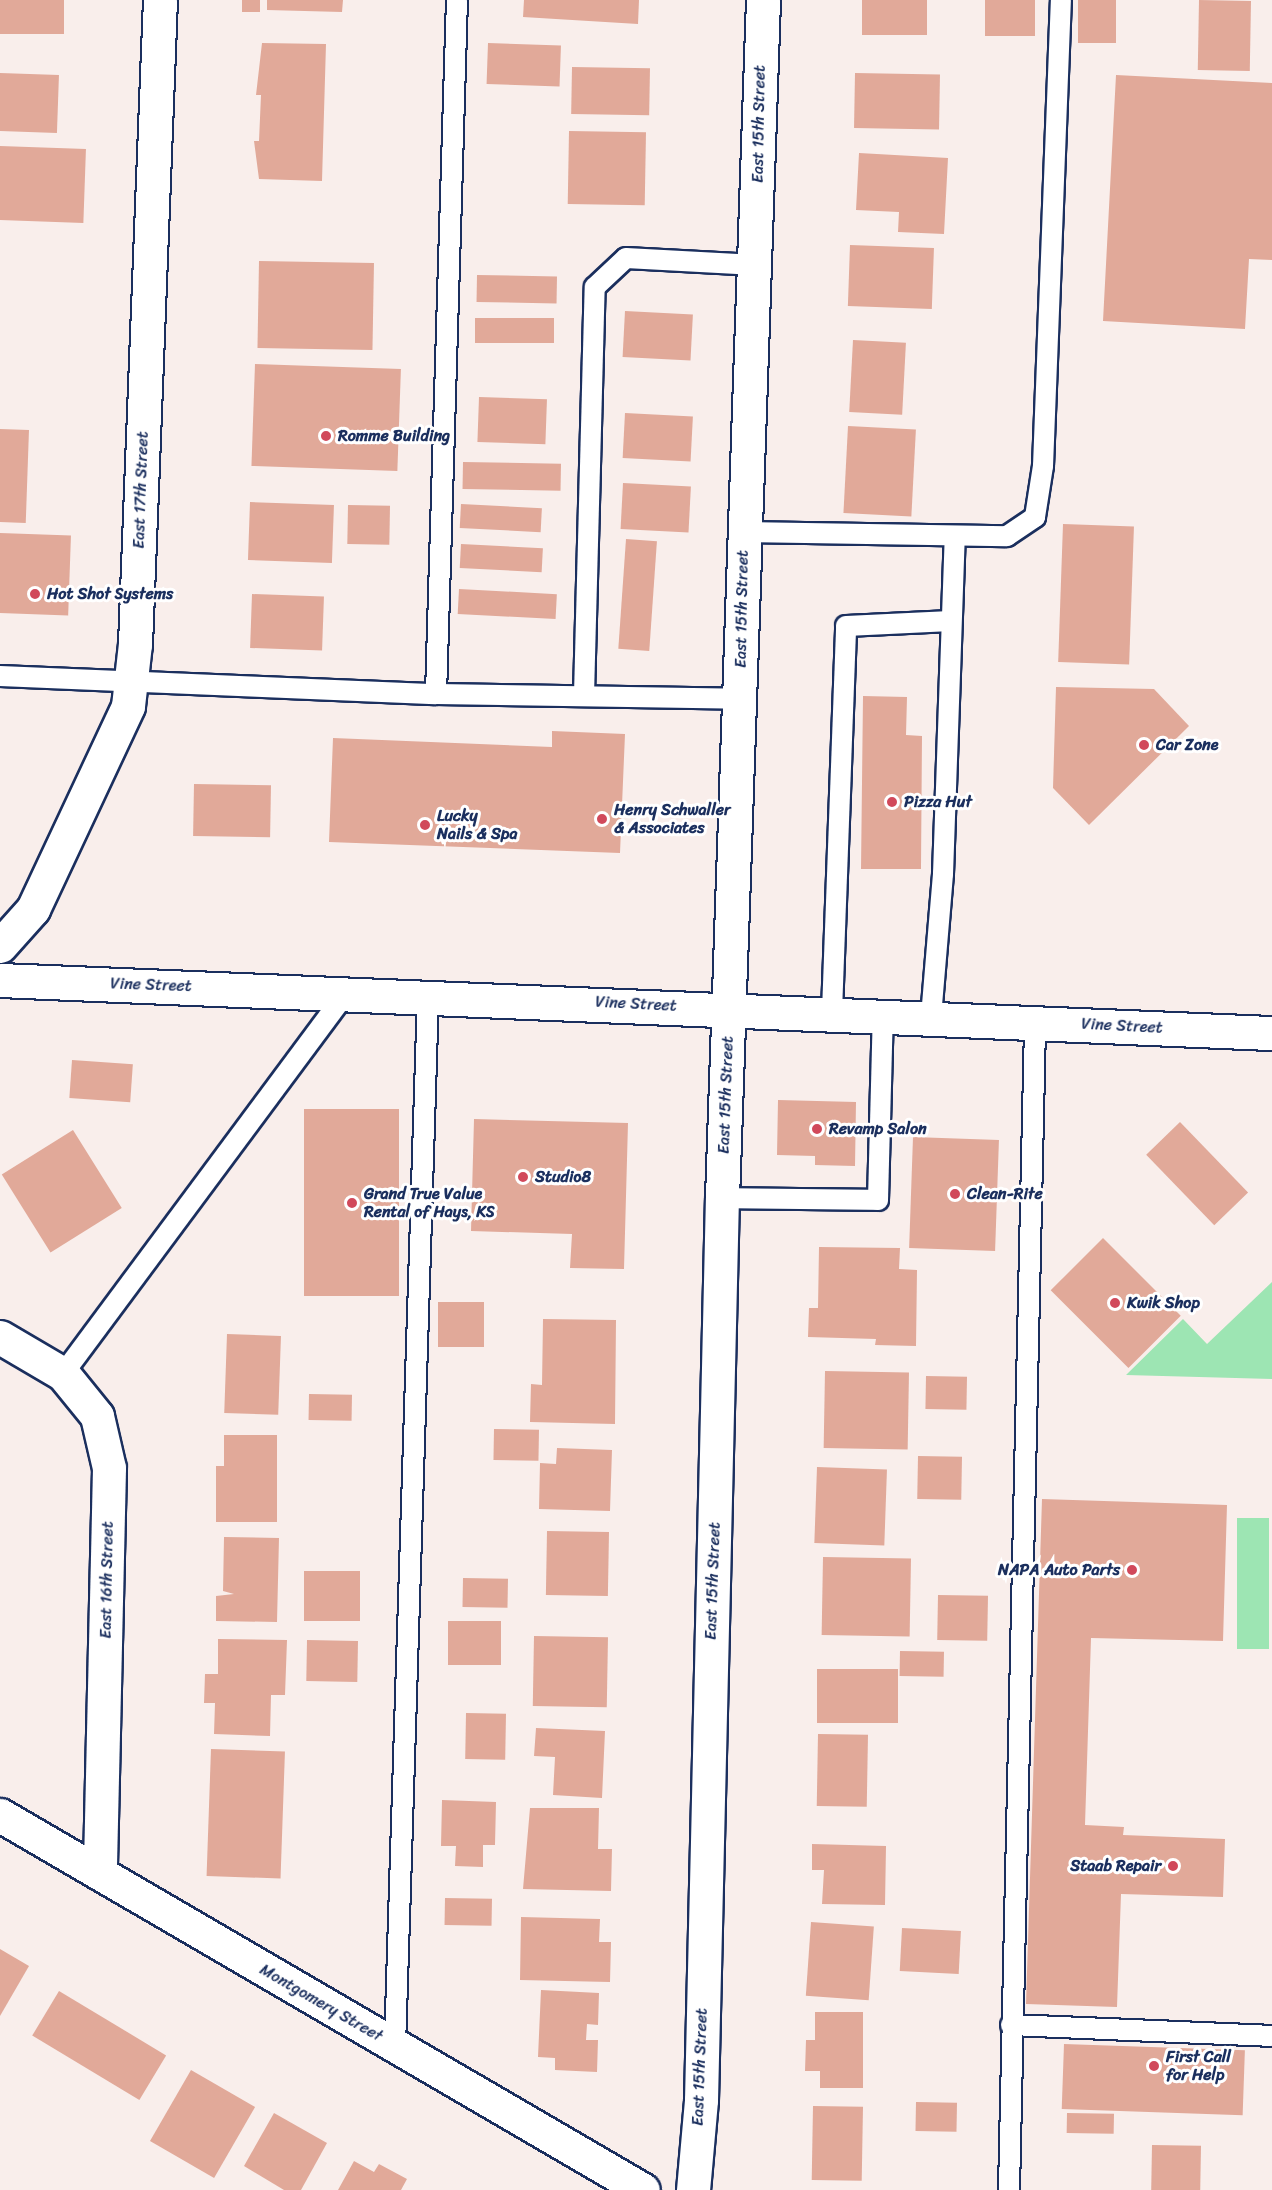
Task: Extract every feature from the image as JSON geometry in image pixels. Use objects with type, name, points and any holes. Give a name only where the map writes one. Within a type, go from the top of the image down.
[{"type":"street","name":"East 17th Street","points":[[0,946],[33,909],[113,746],[131,682],[160,0]]},
{"type":"street","name":"East 15th Street","points":[[693,2190],[706,1909],[722,1198],[741,699],[743,532],[756,265],[763,0]]},
{"type":"street","name":"Vine Street","points":[[0,980],[428,994],[1272,1033]]},
{"type":"street","name":"East 16th Street","points":[[0,1337],[63,1374],[97,1416],[109,1468],[100,1873]]},
{"type":"street","name":"Montgomery Street","points":[[0,1815],[643,2190]]},
{"type":"lane","points":[[436,694],[457,0]]},
{"type":"lane","points":[[743,532],[1007,536],[1035,517],[1043,466],[1061,0]]},
{"type":"lane","points":[[584,695],[595,287],[626,258],[756,265]]},
{"type":"lane","points":[[931,1017],[943,874],[955,537]]},
{"type":"lane","points":[[832,1012],[846,626],[951,621]]},
{"type":"lane","points":[[0,676],[436,694],[741,699]]},
{"type":"lane","points":[[63,1374],[347,991]]},
{"type":"lane","points":[[396,2046],[428,994]]},
{"type":"lane","points":[[722,1198],[878,1200],[883,1015]]},
{"type":"lane","points":[[1009,2190],[1035,1022]]},
{"type":"lane","points":[[1011,2025],[1272,2036]]},
{"type":"green space","points":[[1272,1282],[1272,1379],[1126,1375],[1183,1319],[1207,1344]]},
{"type":"green space","points":[[1237,1518],[1269,1518],[1269,1649],[1237,1649]]},
{"type":"building","points":[[0,0],[64,0],[64,34],[0,34]]},
{"type":"building","points":[[242,0],[260,0],[260,12],[242,12]]},
{"type":"building","points":[[267,0],[343,0],[342,12],[267,10]]},
{"type":"building","points":[[524,0],[639,0],[638,24],[523,17]]},
{"type":"building","points":[[862,0],[927,0],[927,35],[862,35]]},
{"type":"building","points":[[985,0],[1035,0],[1035,36],[985,36]]},
{"type":"building","points":[[1078,0],[1116,0],[1116,43],[1078,43]]},
{"type":"building","points":[[1199,0],[1251,1],[1250,71],[1198,70]]},
{"type":"building","points":[[262,43],[326,44],[322,181],[259,179],[254,141],[259,141],[261,95],[256,95]]},
{"type":"building","points":[[488,43],[561,46],[560,87],[487,84]]},
{"type":"building","points":[[572,67],[650,68],[649,115],[571,114]]},
{"type":"building","points":[[0,73],[59,75],[57,133],[0,131]]},
{"type":"building","points":[[855,73],[940,74],[939,129],[854,128]]},
{"type":"building","points":[[1116,75],[1272,83],[1272,260],[1249,259],[1245,329],[1103,321]]},
{"type":"building","points":[[569,131],[646,132],[645,205],[568,204]]},
{"type":"building","points":[[0,146],[86,149],[83,223],[0,220]]},
{"type":"building","points":[[859,153],[948,158],[944,234],[898,232],[899,212],[856,210]]},
{"type":"building","points":[[850,245],[934,248],[932,309],[848,306]]},
{"type":"building","points":[[259,261],[374,263],[372,350],[257,348]]},
{"type":"building","points":[[477,275],[557,276],[557,303],[477,302]]},
{"type":"building","points":[[625,311],[693,315],[690,360],[623,357]]},
{"type":"building","points":[[475,318],[554,318],[554,343],[475,343]]},
{"type":"building","points":[[853,340],[906,343],[902,415],[849,412]]},
{"type":"building","name":"Romme Building","points":[[255,364],[401,369],[397,471],[251,466]]},
{"type":"building","points":[[479,397],[547,399],[545,444],[477,442]]},
{"type":"building","points":[[625,413],[693,417],[691,461],[623,458]]},
{"type":"building","points":[[848,426],[916,430],[911,516],[843,513]]},
{"type":"building","points":[[0,429],[29,430],[26,523],[0,522]]},
{"type":"building","points":[[463,462],[561,464],[561,491],[463,489]]},
{"type":"building","points":[[623,483],[691,487],[688,532],[621,529]]},
{"type":"building","points":[[250,502],[334,505],[332,563],[248,560]]},
{"type":"building","points":[[461,504],[542,508],[541,532],[460,528]]},
{"type":"building","points":[[348,505],[390,506],[389,545],[347,544]]},
{"type":"building","points":[[1063,524],[1134,526],[1129,664],[1058,662]]},
{"type":"building","name":"Hot Shot Systems","points":[[0,533],[71,535],[68,615],[0,613]]},
{"type":"building","points":[[626,539],[657,541],[649,651],[618,649]]},
{"type":"building","points":[[461,544],[543,548],[542,572],[460,568]]},
{"type":"building","points":[[459,589],[557,594],[556,619],[458,614]]},
{"type":"building","points":[[252,594],[324,597],[322,650],[250,648]]},
{"type":"building","points":[[1056,687],[1154,689],[1189,726],[1089,825],[1053,788]]},
{"type":"building","name":"Pizza Hut","points":[[863,696],[907,697],[906,735],[922,736],[921,869],[861,869]]},
{"type":"building","points":[[552,731],[625,734],[620,853],[329,842],[333,738],[552,747]]},
{"type":"building","points":[[194,784],[271,785],[270,837],[193,836]]},
{"type":"building","points":[[72,1060],[133,1064],[130,1102],[69,1098]]},
{"type":"building","name":"Revamp Salon","points":[[778,1100],[856,1102],[855,1166],[815,1165],[815,1156],[777,1155]]},
{"type":"building","name":"Grand True Value Rental of Hays, KS","points":[[304,1109],[399,1109],[399,1296],[304,1296]]},
{"type":"building","points":[[474,1119],[628,1123],[624,1269],[570,1268],[572,1234],[471,1231]]},
{"type":"building","points":[[1180,1122],[1248,1192],[1214,1225],[1146,1155]]},
{"type":"building","points":[[73,1130],[122,1208],[51,1253],[2,1175]]},
{"type":"building","name":"Clean-Rite","points":[[913,1137],[999,1140],[995,1251],[909,1248]]},
{"type":"building","name":"Kwik Shop","points":[[1103,1238],[1181,1316],[1128,1368],[1051,1290]]},
{"type":"building","points":[[819,1247],[900,1248],[899,1269],[917,1270],[916,1346],[875,1345],[876,1339],[808,1337],[809,1308],[818,1308]]},
{"type":"building","points":[[438,1302],[484,1302],[484,1347],[438,1347]]},
{"type":"building","points":[[543,1319],[616,1320],[615,1424],[530,1422],[531,1384],[542,1385]]},
{"type":"building","points":[[227,1334],[281,1336],[278,1415],[224,1413]]},
{"type":"building","points":[[825,1371],[909,1372],[908,1449],[824,1448]]},
{"type":"building","points":[[926,1376],[967,1377],[966,1410],[925,1409]]},
{"type":"building","points":[[309,1394],[352,1395],[352,1421],[309,1420]]},
{"type":"building","points":[[494,1429],[539,1430],[538,1461],[493,1460]]},
{"type":"building","points":[[224,1435],[277,1435],[277,1522],[216,1522],[216,1466],[224,1466]]},
{"type":"building","points":[[557,1448],[612,1450],[610,1511],[539,1509],[540,1463],[556,1464]]},
{"type":"building","points":[[918,1456],[962,1457],[961,1500],[917,1499]]},
{"type":"building","points":[[817,1467],[887,1469],[884,1545],[814,1543]]},
{"type":"building","points":[[1042,1499],[1227,1505],[1223,1641],[1091,1638],[1085,1825],[1124,1827],[1123,1835],[1225,1839],[1223,1897],[1121,1894],[1117,2007],[1026,2004]]},
{"type":"building","points":[[547,1531],[609,1532],[608,1596],[546,1595]]},
{"type":"building","points":[[224,1537],[279,1538],[277,1622],[216,1621],[216,1596],[234,1594],[223,1591]]},
{"type":"building","points":[[823,1557],[911,1559],[910,1637],[822,1635]]},
{"type":"building","points":[[304,1571],[360,1571],[360,1621],[304,1621]]},
{"type":"building","points":[[463,1578],[508,1579],[507,1608],[462,1607]]},
{"type":"building","points":[[938,1595],[988,1596],[987,1641],[937,1640]]},
{"type":"building","points":[[448,1621],[501,1621],[501,1665],[448,1665]]},
{"type":"building","points":[[534,1636],[608,1637],[607,1707],[533,1706]]},
{"type":"building","points":[[218,1639],[287,1640],[285,1695],[271,1695],[270,1736],[214,1734],[215,1703],[204,1703],[205,1674],[218,1674]]},
{"type":"building","points":[[307,1640],[358,1641],[357,1682],[306,1681]]},
{"type":"building","points":[[900,1651],[944,1652],[944,1677],[900,1676]]},
{"type":"building","points":[[817,1669],[898,1669],[898,1723],[817,1723]]},
{"type":"building","points":[[466,1713],[506,1714],[505,1760],[465,1759]]},
{"type":"building","points":[[536,1728],[605,1731],[602,1798],[553,1795],[555,1757],[534,1756]]},
{"type":"building","points":[[818,1734],[868,1735],[867,1807],[817,1806]]},
{"type":"building","points":[[211,1749],[285,1752],[281,1879],[207,1876]]},
{"type":"building","points":[[442,1800],[496,1802],[495,1845],[483,1845],[483,1867],[455,1866],[456,1846],[441,1846]]},
{"type":"building","points":[[530,1808],[599,1808],[598,1849],[612,1849],[611,1891],[523,1889]]},
{"type":"building","points":[[812,1844],[886,1846],[885,1905],[822,1904],[824,1870],[812,1870]]},
{"type":"building","points":[[445,1898],[492,1899],[492,1926],[445,1925]]},
{"type":"building","points":[[521,1917],[600,1919],[599,1942],[611,1942],[610,1982],[520,1980]]},
{"type":"building","points":[[811,1922],[874,1926],[869,2000],[806,1996]]},
{"type":"building","points":[[902,1928],[961,1931],[959,1974],[900,1971]]},
{"type":"building","points":[[0,1949],[29,1966],[0,2016]]},
{"type":"building","points":[[541,1990],[599,1993],[598,2025],[587,2024],[586,2040],[598,2040],[597,2072],[555,2070],[555,2058],[538,2057]]},
{"type":"building","points":[[59,1991],[166,2055],[139,2100],[32,2036]]},
{"type":"building","points":[[815,2012],[863,2012],[863,2088],[820,2088],[820,2071],[805,2071],[806,2040],[815,2040]]},
{"type":"building","name":"First Call for Help","points":[[1064,2044],[1245,2050],[1243,2115],[1062,2109]]},
{"type":"building","points":[[191,2070],[255,2107],[214,2178],[150,2141]]},
{"type":"building","points":[[916,2102],[957,2103],[956,2132],[915,2131]]},
{"type":"building","points":[[813,2106],[863,2107],[862,2181],[812,2180]]},
{"type":"building","points":[[274,2113],[327,2143],[301,2190],[284,2190],[244,2166]]},
{"type":"building","points":[[1067,2113],[1114,2114],[1114,2134],[1067,2133]]},
{"type":"building","points":[[1152,2145],[1201,2146],[1200,2190],[1151,2190]]},
{"type":"building","points":[[354,2161],[374,2172],[379,2164],[407,2179],[401,2190],[338,2190]]},
{"type":"place","name":"Romme Building","points":[[326,436]]},
{"type":"place","name":"Hot Shot Systems","points":[[35,594]]},
{"type":"place","name":"Car Zone","points":[[1144,745]]},
{"type":"place","name":"Pizza Hut","points":[[892,802]]},
{"type":"place","name":"Henry Schwaller & Associates","points":[[602,819]]},
{"type":"place","name":"Lucky Nails & Spa","points":[[425,825]]},
{"type":"place","name":"Revamp Salon","points":[[817,1129]]},
{"type":"place","name":"Studio8","points":[[523,1177]]},
{"type":"place","name":"Clean-Rite","points":[[955,1194]]},
{"type":"place","name":"Grand True Value Rental of Hays, KS","points":[[352,1203]]},
{"type":"place","name":"Kwik Shop","points":[[1115,1303]]},
{"type":"place","name":"NAPA Auto Parts","points":[[1132,1570]]},
{"type":"place","name":"Staab Repair","points":[[1173,1866]]},
{"type":"place","name":"First Call for Help","points":[[1154,2066]]}]
